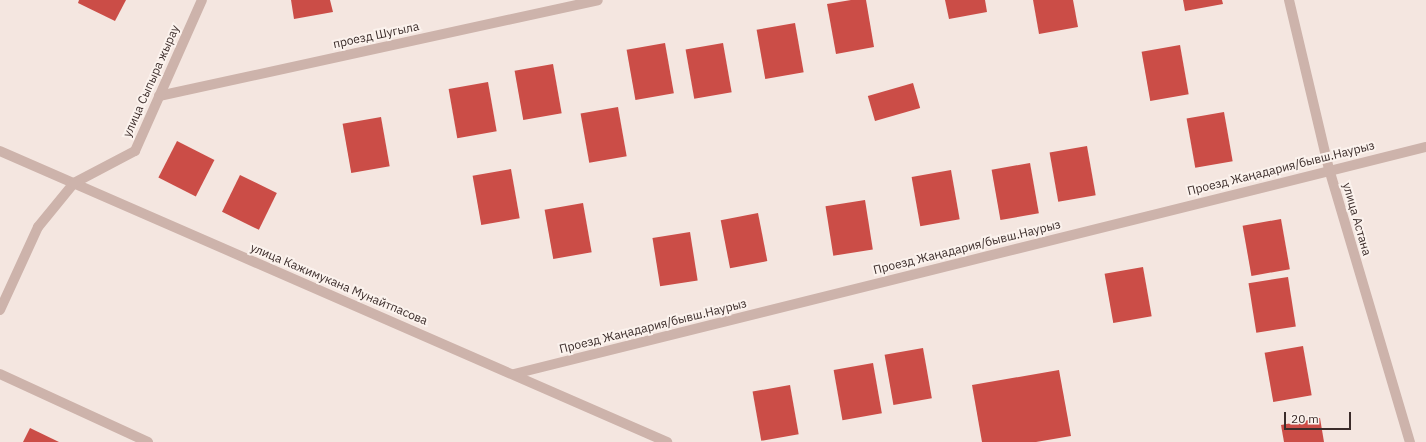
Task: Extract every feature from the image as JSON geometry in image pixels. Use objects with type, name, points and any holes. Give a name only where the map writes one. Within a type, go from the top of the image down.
[{"type":"street","name":"улица Сыпыра жырау","points":[[0,310],[38,228],[74,183],[135,151],[202,0]]},
{"type":"street","name":"проезд Шугыла","points":[[159,96],[598,0]]},
{"type":"street","name":"улица Астана","points":[[1290,0],[1329,169],[1410,442]]},
{"type":"street","name":"Проезд Жаңадария/бывш.Наурыз","points":[[514,374],[1329,169],[1426,147]]},
{"type":"street","name":"улица Кажимукана Мунайтпасова","points":[[0,151],[667,442]]},
{"type":"street","points":[[0,374],[148,442]]},
{"type":"building","points":[[79,0],[126,0],[115,21],[78,3]]},
{"type":"building","points":[[291,0],[330,0],[333,12],[294,19]]},
{"type":"building","points":[[851,0],[866,0],[874,47],[836,54],[827,4]]},
{"type":"building","points":[[945,0],[985,0],[987,12],[949,19]]},
{"type":"building","points":[[1033,0],[1073,0],[1078,27],[1039,34]]},
{"type":"building","points":[[1183,0],[1222,0],[1223,4],[1185,11]]},
{"type":"building","points":[[795,23],[804,72],[765,79],[757,30]]},
{"type":"building","points":[[665,43],[674,93],[635,100],[627,50]]},
{"type":"building","points":[[723,43],[732,92],[694,99],[686,50]]},
{"type":"building","points":[[1180,45],[1189,94],[1150,101],[1142,52]]},
{"type":"building","points":[[553,64],[562,113],[523,120],[515,71]]},
{"type":"building","points":[[488,82],[497,131],[457,138],[449,89]]},
{"type":"building","points":[[913,83],[920,108],[875,121],[868,96]]},
{"type":"building","points":[[618,107],[627,156],[589,163],[581,114]]},
{"type":"building","points":[[1224,112],[1233,161],[1195,168],[1187,119]]},
{"type":"building","points":[[381,117],[390,166],[351,173],[343,124]]},
{"type":"building","points":[[177,141],[214,160],[196,197],[158,178]]},
{"type":"building","points":[[1087,146],[1096,195],[1058,202],[1050,153]]},
{"type":"building","points":[[1030,163],[1039,213],[1000,220],[992,170]]},
{"type":"building","points":[[511,169],[520,218],[481,225],[473,176]]},
{"type":"building","points":[[951,170],[960,219],[920,226],[912,177]]},
{"type":"building","points":[[240,175],[277,193],[259,230],[222,212]]},
{"type":"building","points":[[865,200],[873,249],[833,256],[825,206]]},
{"type":"building","points":[[583,203],[592,252],[553,259],[545,210]]},
{"type":"building","points":[[758,213],[767,261],[730,268],[721,220]]},
{"type":"building","points":[[1281,219],[1290,269],[1251,276],[1243,226]]},
{"type":"building","points":[[690,232],[698,280],[660,286],[652,238]]},
{"type":"building","points":[[1143,267],[1152,316],[1113,323],[1105,274]]},
{"type":"building","points":[[1288,277],[1296,326],[1256,333],[1248,283]]},
{"type":"building","points":[[1303,346],[1312,395],[1273,402],[1265,353]]},
{"type":"building","points":[[923,348],[932,398],[893,405],[885,355]]},
{"type":"building","points":[[873,363],[882,413],[842,420],[834,370]]},
{"type":"building","points":[[1059,370],[1071,436],[1036,442],[982,442],[972,385]]},
{"type":"building","points":[[790,385],[799,434],[761,441],[753,392]]},
{"type":"building","points":[[1320,418],[1324,442],[1284,442],[1281,425]]},
{"type":"building","points":[[30,428],[59,442],[23,442]]}]
